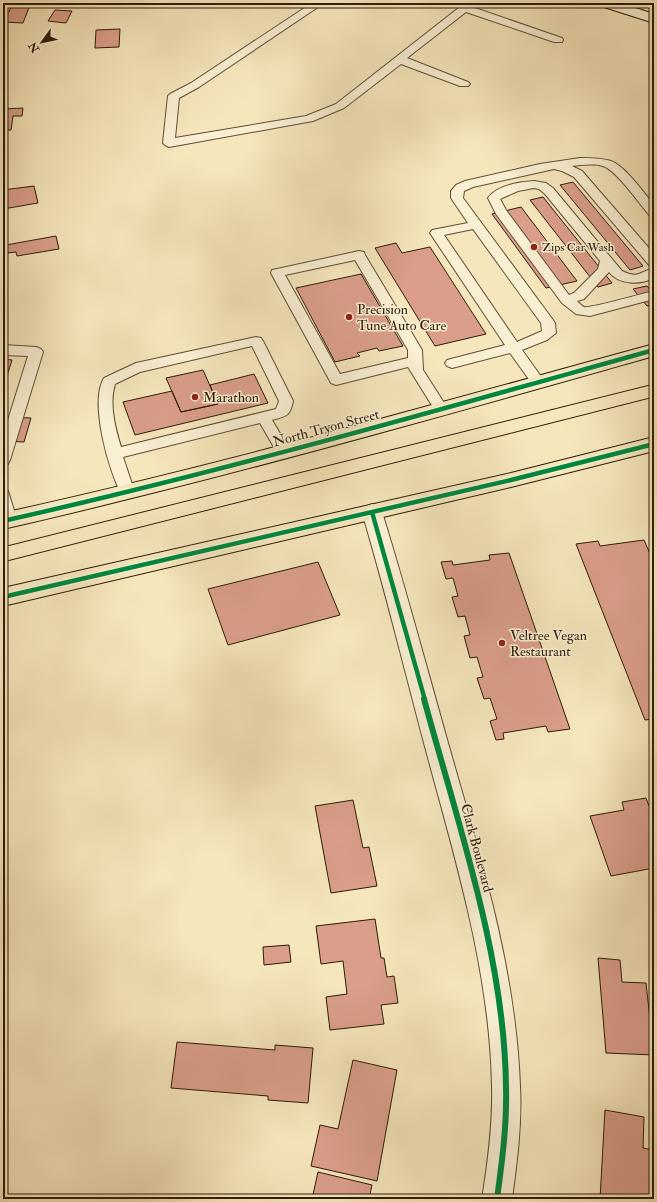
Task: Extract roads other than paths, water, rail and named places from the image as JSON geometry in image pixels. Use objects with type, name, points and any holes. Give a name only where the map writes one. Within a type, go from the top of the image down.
[{"type":"main road","name":"North Tryon Street","points":[[6,520],[128,493],[284,452],[654,350]]},
{"type":"main road","points":[[3,597],[511,480],[654,444]]},
{"type":"street","points":[[606,3],[654,18]]},
{"type":"street","name":"Clark Boulevard","points":[[372,512],[465,846],[483,916],[494,973],[501,1015],[507,1106],[506,1139],[497,1199]]},
{"type":"lane","points":[[319,3],[195,85],[174,96],[169,143],[309,119],[340,106],[468,5]]},
{"type":"lane","points":[[452,3],[468,5],[558,40]]},
{"type":"lane","points":[[399,59],[464,84]]},
{"type":"lane","points":[[452,363],[546,337],[549,333],[548,322],[457,198],[457,191],[460,188],[469,184],[553,166],[590,160],[608,164],[616,169],[654,213]]},
{"type":"lane","points":[[553,166],[566,168],[578,174],[653,260]]},
{"type":"lane","points":[[654,272],[644,278],[626,278],[617,274],[546,188],[534,185],[504,191],[495,196],[495,201],[500,212],[567,300],[581,311],[590,312],[654,295]]},
{"type":"lane","points":[[476,225],[436,233],[538,382]]},
{"type":"lane","points":[[416,361],[336,380],[277,273],[359,255],[416,350],[416,361],[416,370],[441,409]]},
{"type":"lane","points":[[567,300],[579,296],[604,270],[606,261]]},
{"type":"lane","points":[[115,454],[281,413],[284,410],[286,401],[256,341],[147,366],[116,376],[109,381],[105,391],[106,411],[115,454],[128,493]]},
{"type":"lane","points":[[3,350],[36,352],[3,460]]},
{"type":"lane","points":[[264,418],[284,452]]},
{"type":"lane","points":[[3,495],[6,520]]},
{"type":"tram line","points":[[3,547],[654,384]]},
{"type":"tram line","points":[[3,562],[654,397]]},
{"type":"place","name":"Zips Car Wash","points":[[534,247]]},
{"type":"place","name":"Precision Tune Auto Care","points":[[349,317]]},
{"type":"place","name":"Marathon","points":[[195,397]]},
{"type":"place","name":"Veltree Vegan Restaurant","points":[[502,643]]}]
